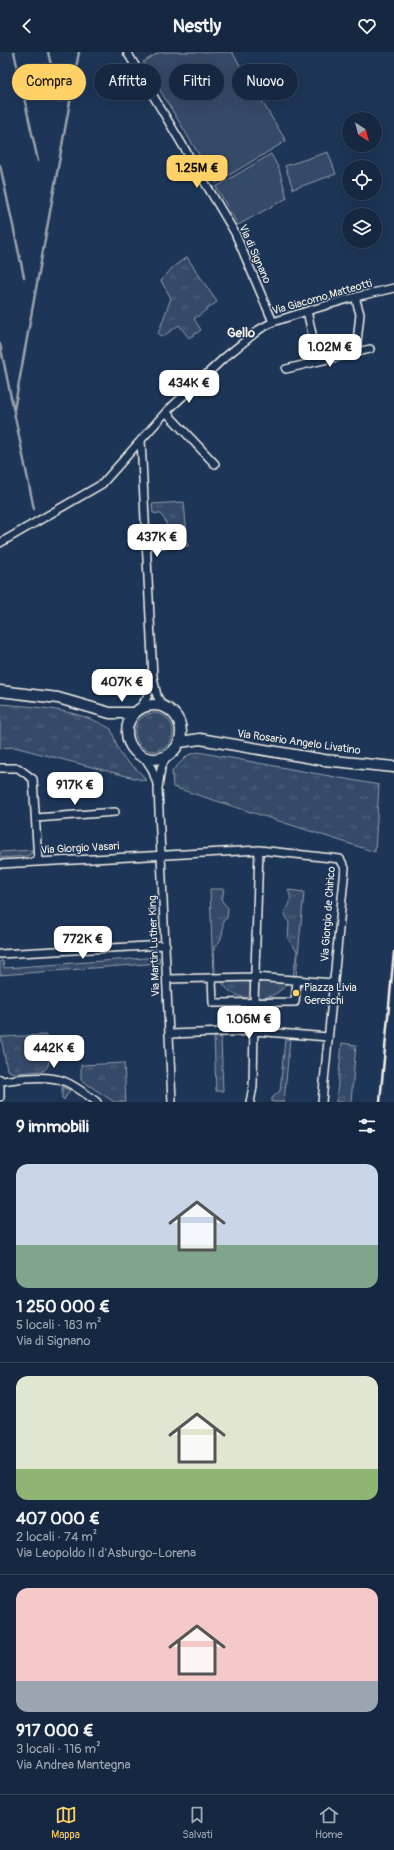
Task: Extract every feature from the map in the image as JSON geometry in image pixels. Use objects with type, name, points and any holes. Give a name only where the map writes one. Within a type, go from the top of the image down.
[{"type":"street","name":"Via di Signano","points":[[127,52],[235,233],[273,322]]},
{"type":"street","name":"Via Giacomo Matteotti","points":[[0,543],[102,484],[166,412],[240,344],[260,329],[273,322],[308,311],[355,297],[394,288]]},
{"type":"street","points":[[355,297],[360,314],[356,351]]},
{"type":"street","points":[[308,311],[318,361]]},
{"type":"street","points":[[286,369],[356,351],[370,349]]},
{"type":"street","points":[[166,412],[215,464]]},
{"type":"street","points":[[141,440],[153,677],[157,696],[163,706]]},
{"type":"street","points":[[110,714],[137,710],[152,704],[163,706],[175,713],[181,726],[180,742],[172,753],[166,757],[152,759],[145,758],[132,748],[128,740],[127,732],[130,719],[137,710],[147,697],[153,677]]},
{"type":"street","points":[[0,691],[58,698],[110,714],[127,732]]},
{"type":"street","name":"Via Rosario Angelo Livatino","points":[[181,726],[200,739]]},
{"type":"street","name":"Via Rosario Angelo Livatino","points":[[180,742],[200,739],[324,760],[394,766]]},
{"type":"street","points":[[158,788],[161,768],[166,757]]},
{"type":"street","points":[[145,758],[152,769],[158,788]]},
{"type":"street","points":[[0,768],[18,768],[33,779],[38,861]]},
{"type":"street","name":"Via Martin Luther King","points":[[158,788],[172,1102]]},
{"type":"street","points":[[36,818],[115,812]]},
{"type":"street","points":[[254,1002],[259,850]]},
{"type":"street","name":"Via Giorgio de Chirico","points":[[162,854],[259,850],[336,857],[342,861],[345,868],[322,1102]]},
{"type":"street","name":"Via Giorgio Vasari","points":[[0,864],[162,854]]},
{"type":"street","points":[[0,954],[166,945]]},
{"type":"street","points":[[167,979],[255,976],[333,983]]},
{"type":"street","points":[[212,978],[213,1003],[295,1002],[297,980]]},
{"type":"street","points":[[169,1034],[254,1027],[328,1037]]},
{"type":"street","points":[[250,1102],[253,1088],[254,1027]]},
{"type":"street","points":[[0,1096],[0,1080],[45,1078],[56,1079],[76,1087],[97,1102]]},
{"type":"green space","points":[[160,52],[232,52],[239,64],[232,64],[232,100],[261,100],[286,141],[216,183],[161,92],[161,64],[144,64],[143,62]]},
{"type":"green space","points":[[328,152],[336,174],[293,189],[285,166]]},
{"type":"green space","points":[[271,154],[279,169],[287,198],[238,225],[216,187]]},
{"type":"green space","points":[[187,257],[217,302],[194,319],[201,330],[189,338],[179,325],[162,337],[158,334],[171,298],[161,281],[173,267]]},
{"type":"green space","points":[[184,502],[188,546],[155,549],[155,539],[161,537],[164,533],[166,522],[161,514],[153,513],[152,504]]},
{"type":"green space","points":[[0,704],[57,710],[98,722],[111,729],[122,756],[143,776],[146,781],[14,747],[0,748]]},
{"type":"green space","points":[[154,713],[164,716],[170,722],[173,732],[170,742],[164,748],[154,751],[144,748],[138,742],[135,732],[138,722],[144,716]]},
{"type":"green space","points":[[198,752],[379,785],[375,852],[173,787],[172,771],[188,755]]},
{"type":"green space","points":[[32,850],[31,854],[27,856],[0,858],[0,852]]},
{"type":"green space","points":[[210,889],[224,889],[222,901],[228,908],[227,918],[223,921],[223,932],[221,939],[214,947],[215,974],[213,974]]},
{"type":"green space","points":[[288,890],[304,892],[296,976],[293,976],[297,951],[288,939],[289,923],[284,911],[290,902]]},
{"type":"green space","points":[[159,957],[160,963],[0,975],[0,961],[3,961],[4,968]]},
{"type":"green space","points":[[221,980],[246,980],[253,985],[250,999],[232,993]]},
{"type":"green space","points":[[263,981],[289,982],[283,989],[275,994],[258,1000],[256,985]]},
{"type":"green space","points":[[46,1035],[49,1060],[43,1071],[14,1073],[7,1070],[1,1037]]},
{"type":"green space","points":[[214,1037],[221,1037],[223,1091],[216,1091]]},
{"type":"green space","points":[[285,1039],[290,1039],[284,1102],[272,1102],[272,1098],[280,1091]]},
{"type":"green space","points":[[342,1043],[356,1045],[351,1102],[336,1102]]},
{"type":"green space","points":[[124,1063],[126,1102],[114,1102],[81,1080],[81,1065]]},
{"type":"green space","points":[[62,1087],[70,1090],[64,1100],[62,1098]]},
{"type":"waterway","points":[[14,52],[38,161]]},
{"type":"waterway","points":[[48,52],[59,101]]},
{"type":"waterway","points":[[14,410],[79,52]]},
{"type":"waterway","points":[[0,165],[24,277]]},
{"type":"waterway","points":[[0,344],[34,509]]},
{"type":"tunnel","points":[[254,1011],[254,1024]]},
{"type":"railway","points":[[380,1102],[394,952]]},
{"type":"place","name":"Piazza Livia Gereschi","points":[[296,993]]},
{"type":"district","name":"Gello","points":[[241,333]]}]
